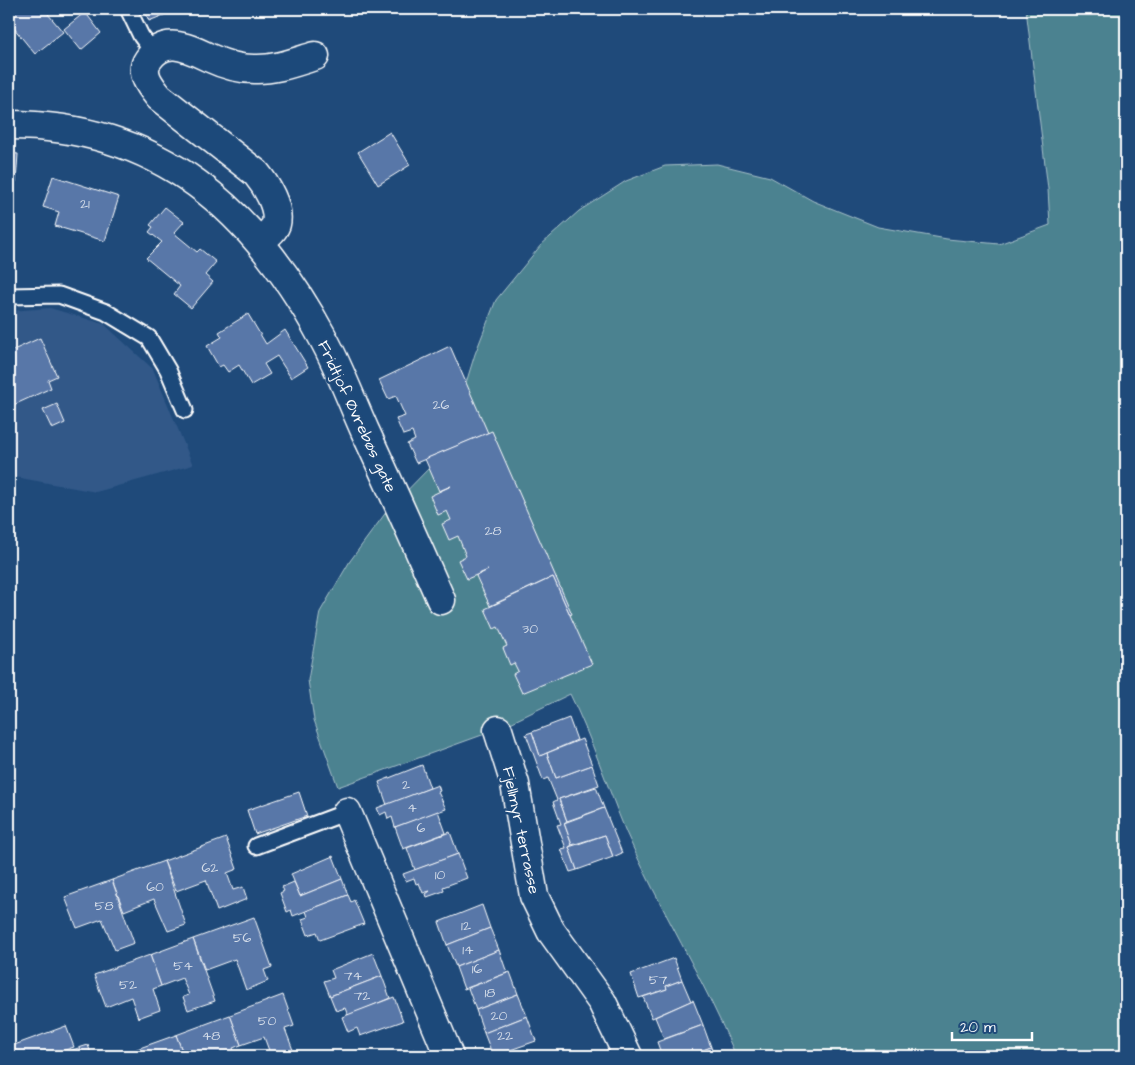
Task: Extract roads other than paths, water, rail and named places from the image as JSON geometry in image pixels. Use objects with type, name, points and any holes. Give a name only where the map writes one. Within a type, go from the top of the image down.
[{"type":"street","points":[[260,241],[271,232],[276,224],[276,214],[266,185],[256,174],[159,97],[150,85],[145,73],[146,63],[154,52],[163,46],[178,45],[228,65],[254,69],[280,66],[315,56]]},
{"type":"street","name":"Fridtjof Øvrebøs gate","points":[[9,125],[32,125],[75,131],[115,140],[154,156],[220,200],[260,241],[323,338],[441,600]]},
{"type":"street","name":"Fjellmyr terrasse","points":[[498,730],[515,784],[534,896],[551,931],[602,1002],[628,1056]]},
{"type":"street","points":[[347,812],[449,1056]]},
{"type":"lane","points":[[128,9],[141,36],[154,52]]},
{"type":"lane","points":[[9,296],[59,296],[106,312],[149,338],[168,370],[185,410]]},
{"type":"lane","points":[[256,846],[347,812]]}]
